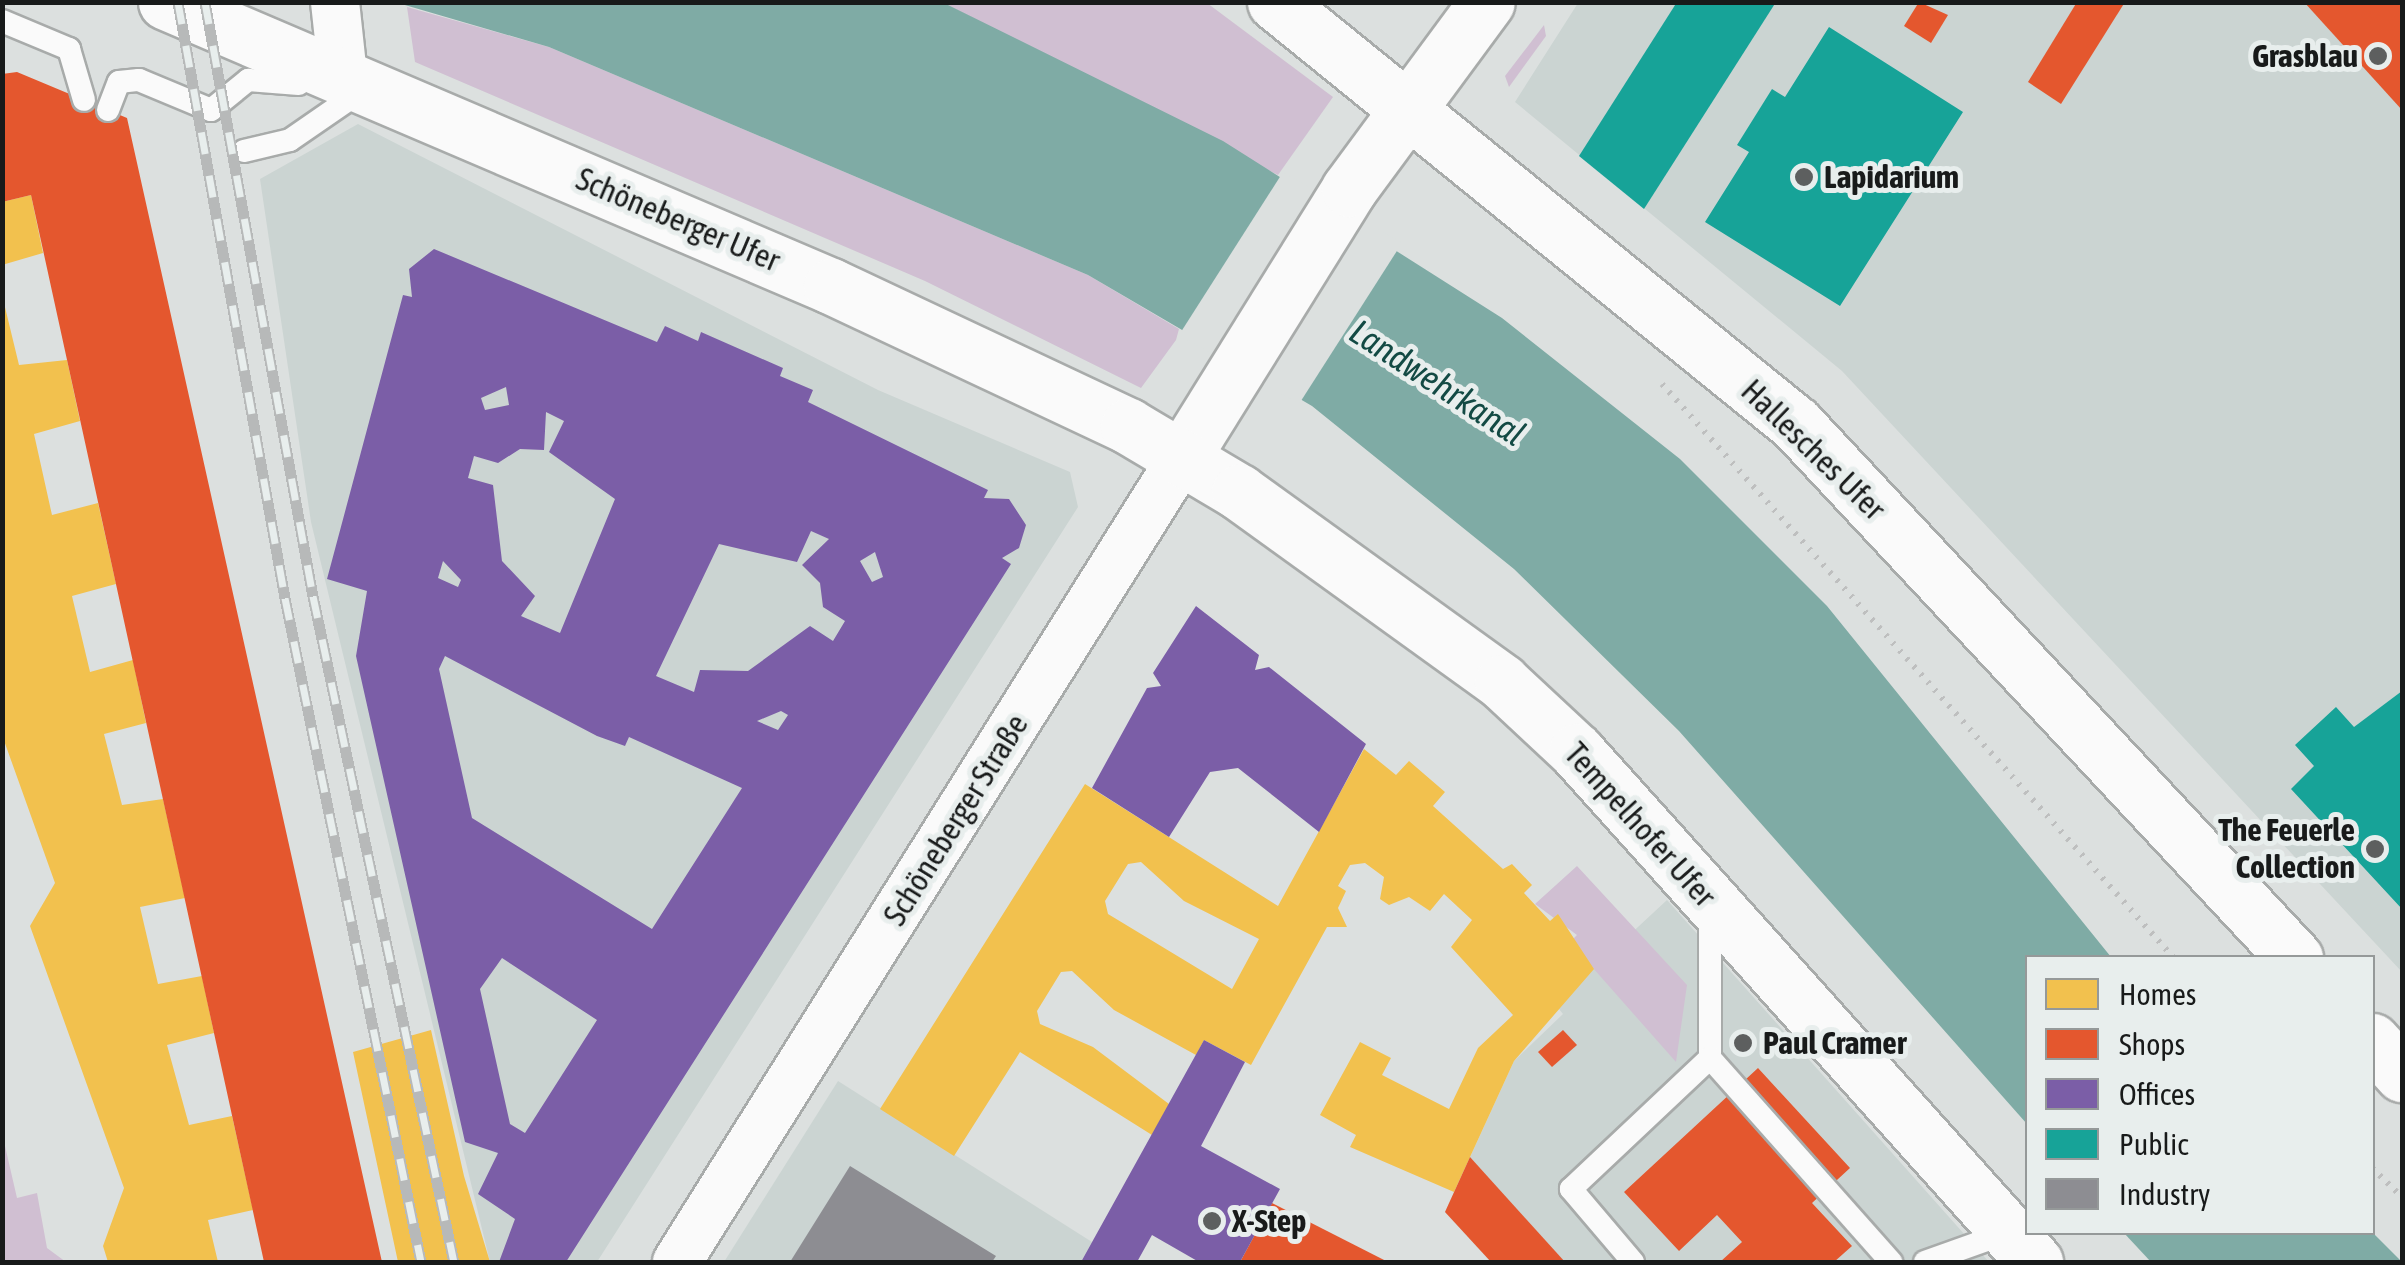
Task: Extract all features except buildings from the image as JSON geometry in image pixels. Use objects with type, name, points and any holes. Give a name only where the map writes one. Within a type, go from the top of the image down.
[{"type":"main road","name":"Schöneberger Ufer","points":[[166,2],[831,286],[1183,456]]},
{"type":"main road","name":"Hallesches Ufer","points":[[1276,2],[1410,105],[1796,424],[2291,955]]},
{"type":"main road","points":[[1410,105],[1487,2]]},
{"type":"main road","name":"Schöneberger Straße","points":[[1183,456],[1349,189],[1410,105]]},
{"type":"main road","name":"Tempelhofer Ufer","points":[[1183,456],[1502,682],[1710,901],[2020,1248]]},
{"type":"main road","points":[[2375,1044],[2402,1074]]},
{"type":"street","points":[[334,2],[354,82]]},
{"type":"street","name":"Schöneberger Straße","points":[[677,1262],[1183,456]]},
{"type":"lane","points":[[2,21],[69,49],[84,100]]},
{"type":"lane","points":[[108,110],[119,82],[139,80],[211,110],[248,80],[282,77],[328,89],[354,82]]},
{"type":"lane","points":[[244,151],[290,140],[354,82]]},
{"type":"lane","points":[[1710,901],[1710,1058],[1879,1258]]},
{"type":"lane","points":[[1633,1262],[1571,1189],[1710,1058]]},
{"type":"lane","points":[[1925,1262],[2020,1248]]},
{"type":"path","points":[[1655,373],[1684,418],[2171,955]]},
{"type":"path","points":[[2375,1171],[2402,1197]]},
{"type":"shaded area","points":[[944,3],[1207,3],[1333,97],[1278,175]]},
{"type":"shaded area","points":[[1578,3],[2402,3],[2402,972],[1842,371],[1515,102]]},
{"type":"shaded area","points":[[407,7],[549,47],[1088,275],[1179,329],[1176,340],[1141,388],[925,281],[415,62]]},
{"type":"shaded area","points":[[1544,25],[1546,36],[1509,87],[1505,76]]},
{"type":"shaded area","points":[[358,124],[878,390],[1070,472],[1078,507],[597,1262],[490,1262],[311,522],[260,179]]},
{"type":"shaded area","points":[[1577,866],[1687,985],[1676,1062],[1570,942],[1577,935],[1535,904]]},
{"type":"shaded area","points":[[1667,900],[1989,1262],[1491,1262],[1445,1212],[1514,1061],[1563,1014],[1555,1004]]},
{"type":"shaded area","points":[[838,1081],[1092,1242],[1081,1262],[724,1262]]},
{"type":"shaded area","points":[[2,1133],[17,1198],[37,1193],[47,1248],[66,1262],[3,1262]]},
{"type":"water","name":"Landwehrkanal","points":[[398,3],[944,3],[1223,141],[1502,318],[1680,459],[1827,606],[2109,955],[2025,955],[2025,1122],[1679,731],[1514,569],[1312,406],[1088,275],[549,47]]},
{"type":"water","points":[[2126,1235],[2375,1235],[2402,1262],[2151,1262]]},
{"type":"pier","points":[[1283,172],[1402,243],[1299,404],[1179,335]]},
{"type":"railway","points":[[178,2],[285,598],[421,1262]]},
{"type":"railway","points":[[205,2],[313,596],[454,1262]]},
{"type":"place","name":"Grasblau","points":[[2378,56]]},
{"type":"place","name":"Lapidarium","points":[[1804,177]]},
{"type":"place","name":"The Feuerle Collection","points":[[2375,849]]},
{"type":"place","name":"Paul Cramer","points":[[1743,1043]]},
{"type":"place","name":"X-Step","points":[[1212,1221]]}]
